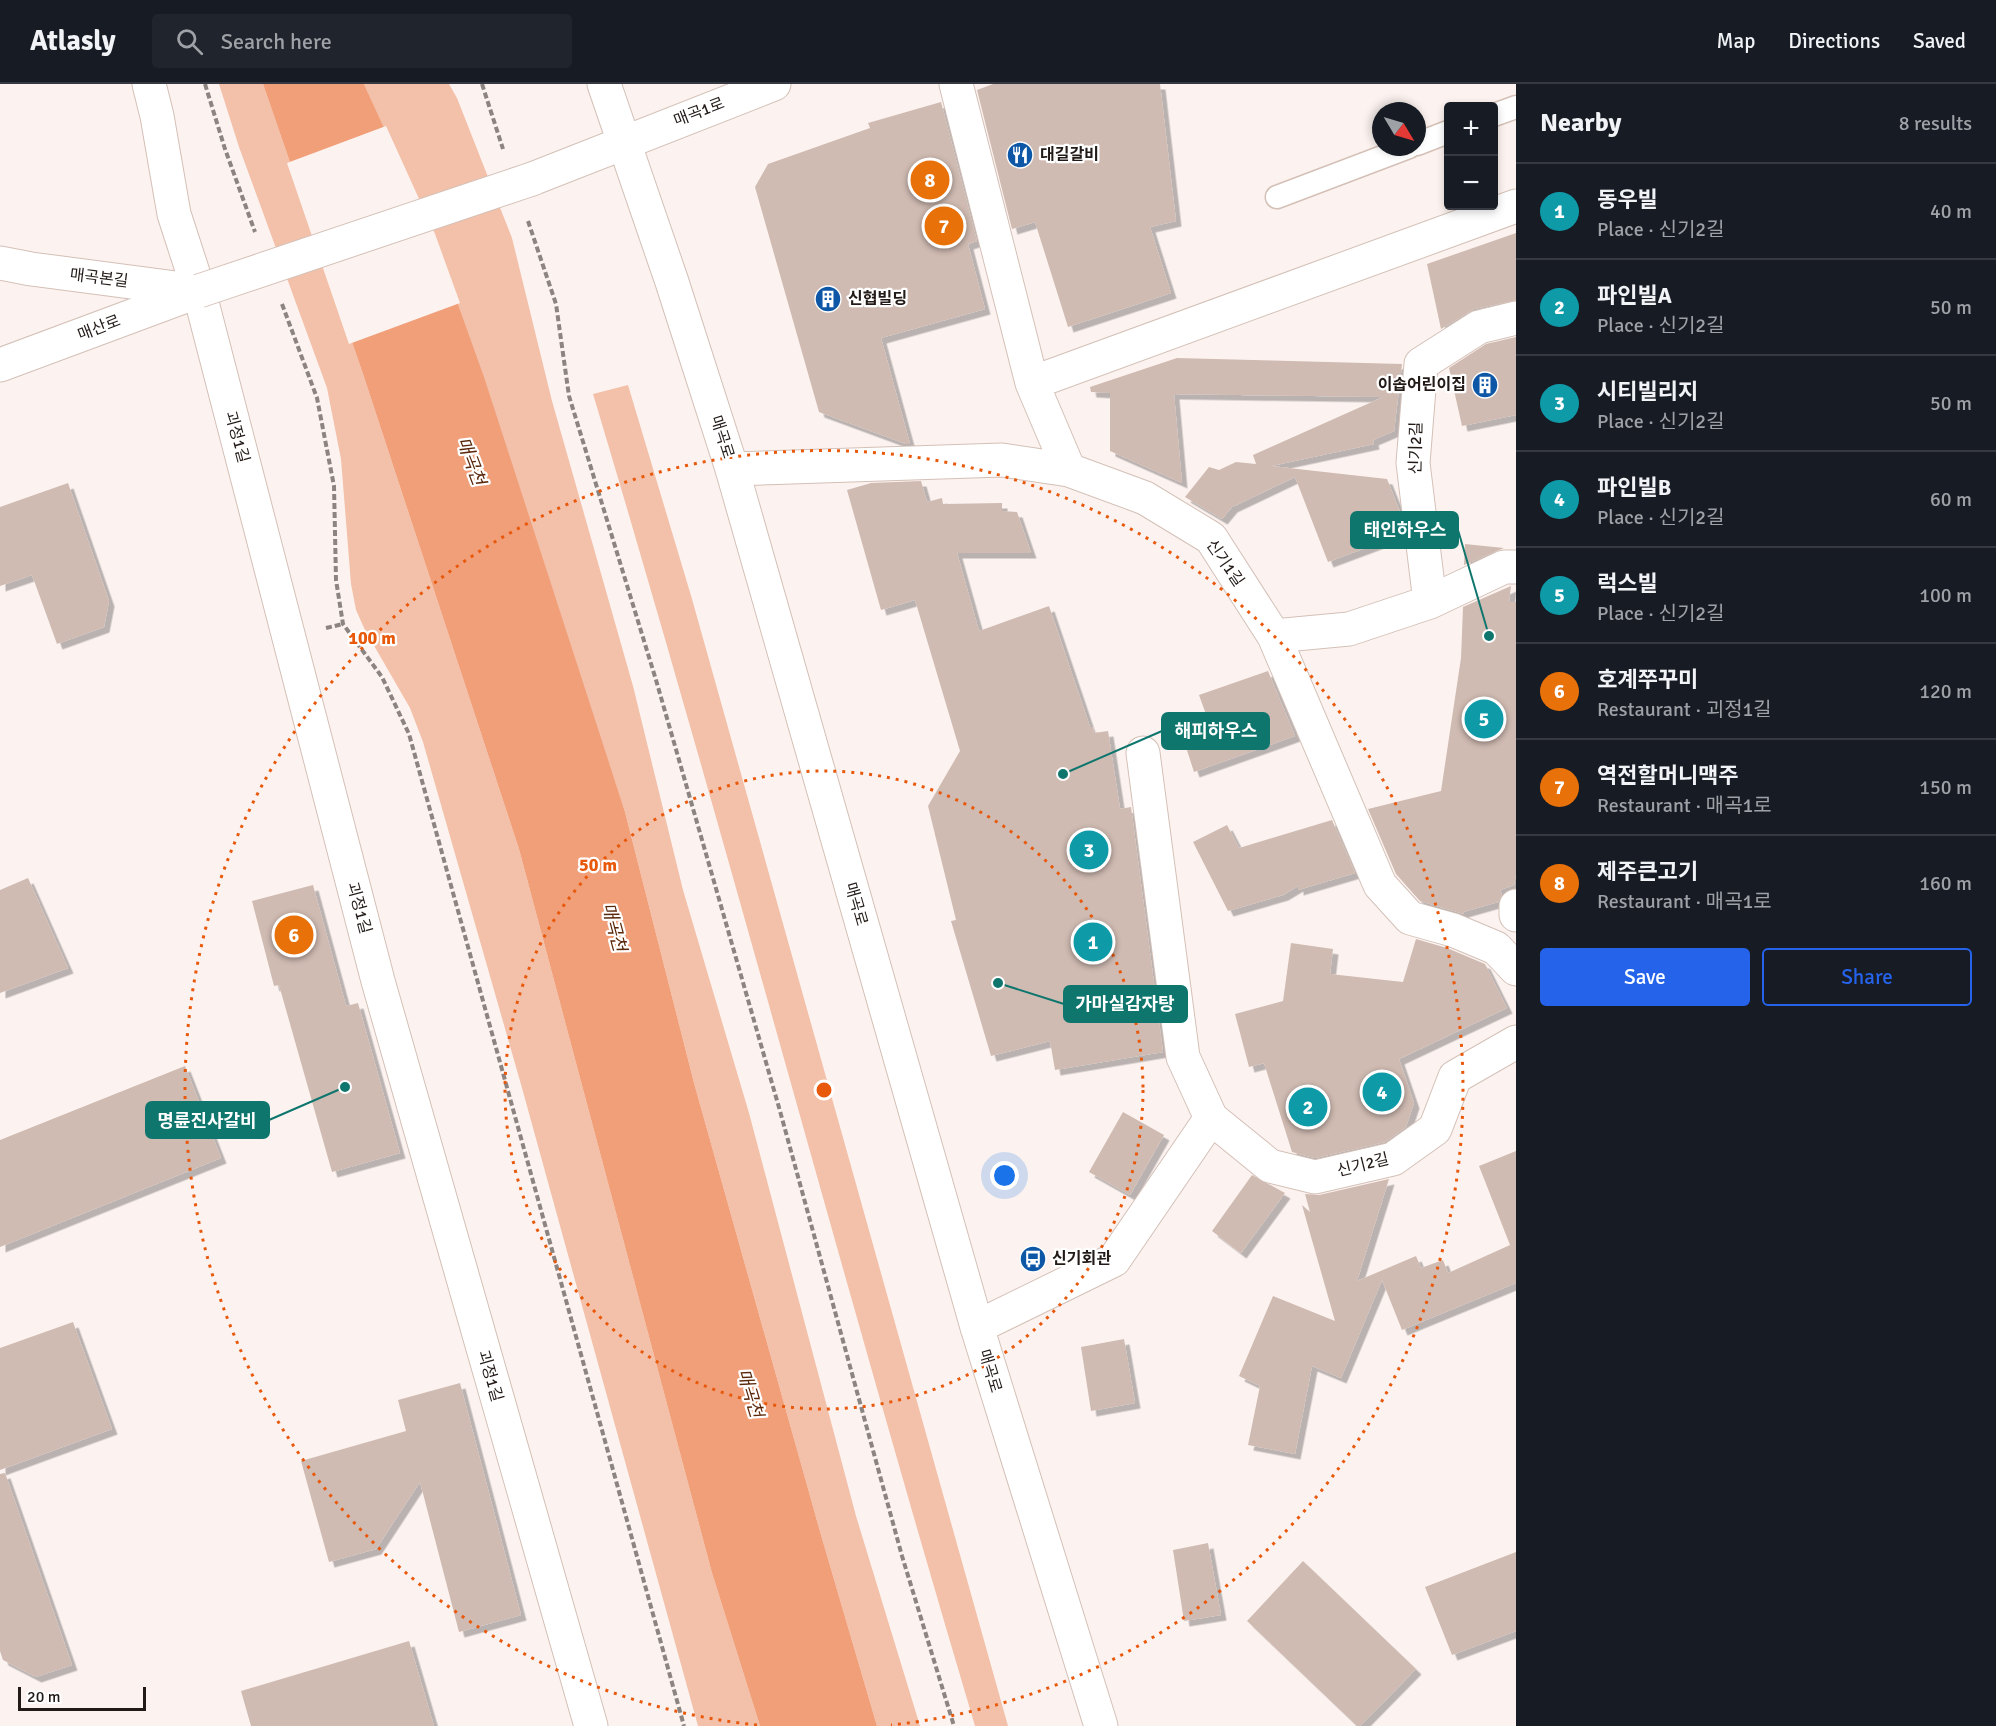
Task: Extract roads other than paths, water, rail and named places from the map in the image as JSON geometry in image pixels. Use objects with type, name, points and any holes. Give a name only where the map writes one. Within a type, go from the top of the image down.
[{"type":"street","name":"괴정1길","points":[[149,84],[158,116],[174,214],[199,291],[378,981],[591,1726]]},
{"type":"street","name":"매곡로","points":[[604,84],[732,469],[976,1327],[1101,1726]]},
{"type":"street","name":"매곡1로","points":[[532,179],[774,84]]},
{"type":"street","points":[[956,84],[1032,383],[1068,470]]},
{"type":"street","name":"매산로","points":[[0,365],[199,291],[532,179]]},
{"type":"street","points":[[1032,383],[1516,206]]},
{"type":"street","name":"매곡본길","points":[[0,263],[199,291]]},
{"type":"street","name":"신기2길","points":[[1430,602],[1413,463],[1421,364],[1479,327],[1516,318]]},
{"type":"street","name":"신기1길","points":[[732,469],[1002,460],[1068,470],[1145,498],[1211,538],[1274,636],[1380,885],[1410,918],[1453,930],[1496,948],[1516,969]]},
{"type":"street","points":[[1274,636],[1349,629],[1430,602],[1504,567],[1516,567]]},
{"type":"street","name":"신기2길","points":[[1143,753],[1183,1057],[1211,1118],[1270,1166],[1315,1177],[1393,1159],[1435,1128],[1455,1077],[1516,1042]]},
{"type":"street","points":[[1516,906],[1516,915]]},
{"type":"street","points":[[976,1327],[1114,1260],[1211,1118]]},
{"type":"lane","points":[[1498,114],[1516,107]]},
{"type":"lane","points":[[1426,141],[1444,134]]},
{"type":"lane","points":[[1277,196],[1385,156]]},
{"type":"water","name":"매곡천","points":[[263,84],[364,84],[433,235],[484,377],[625,812],[694,1083],[877,1726],[760,1726],[712,1573],[519,849],[363,374]]},
{"type":"place","name":"대길갈비","points":[[1020,155]]},
{"type":"place","name":"제주큰고기","points":[[930,180]]},
{"type":"place","name":"역전할머니맥주","points":[[944,226]]},
{"type":"place","name":"신협빌딩","points":[[828,299]]},
{"type":"place","name":"이솝어린이집","points":[[1485,385]]},
{"type":"place","name":"태인하우스","points":[[1489,636]]},
{"type":"place","name":"럭스빌","points":[[1484,719]]},
{"type":"place","name":"해피하우스","points":[[1063,774]]},
{"type":"place","name":"시티빌리지","points":[[1089,850]]},
{"type":"place","name":"호계쭈꾸미","points":[[294,935]]},
{"type":"place","name":"동우빌","points":[[1093,942]]},
{"type":"place","name":"가마실감자탕","points":[[998,983]]},
{"type":"place","name":"명륜진사갈비","points":[[345,1087]]},
{"type":"place","name":"파인빌B","points":[[1382,1092]]},
{"type":"place","name":"파인빌A","points":[[1308,1107]]},
{"type":"place","name":"신기회관","points":[[1033,1259]]}]
